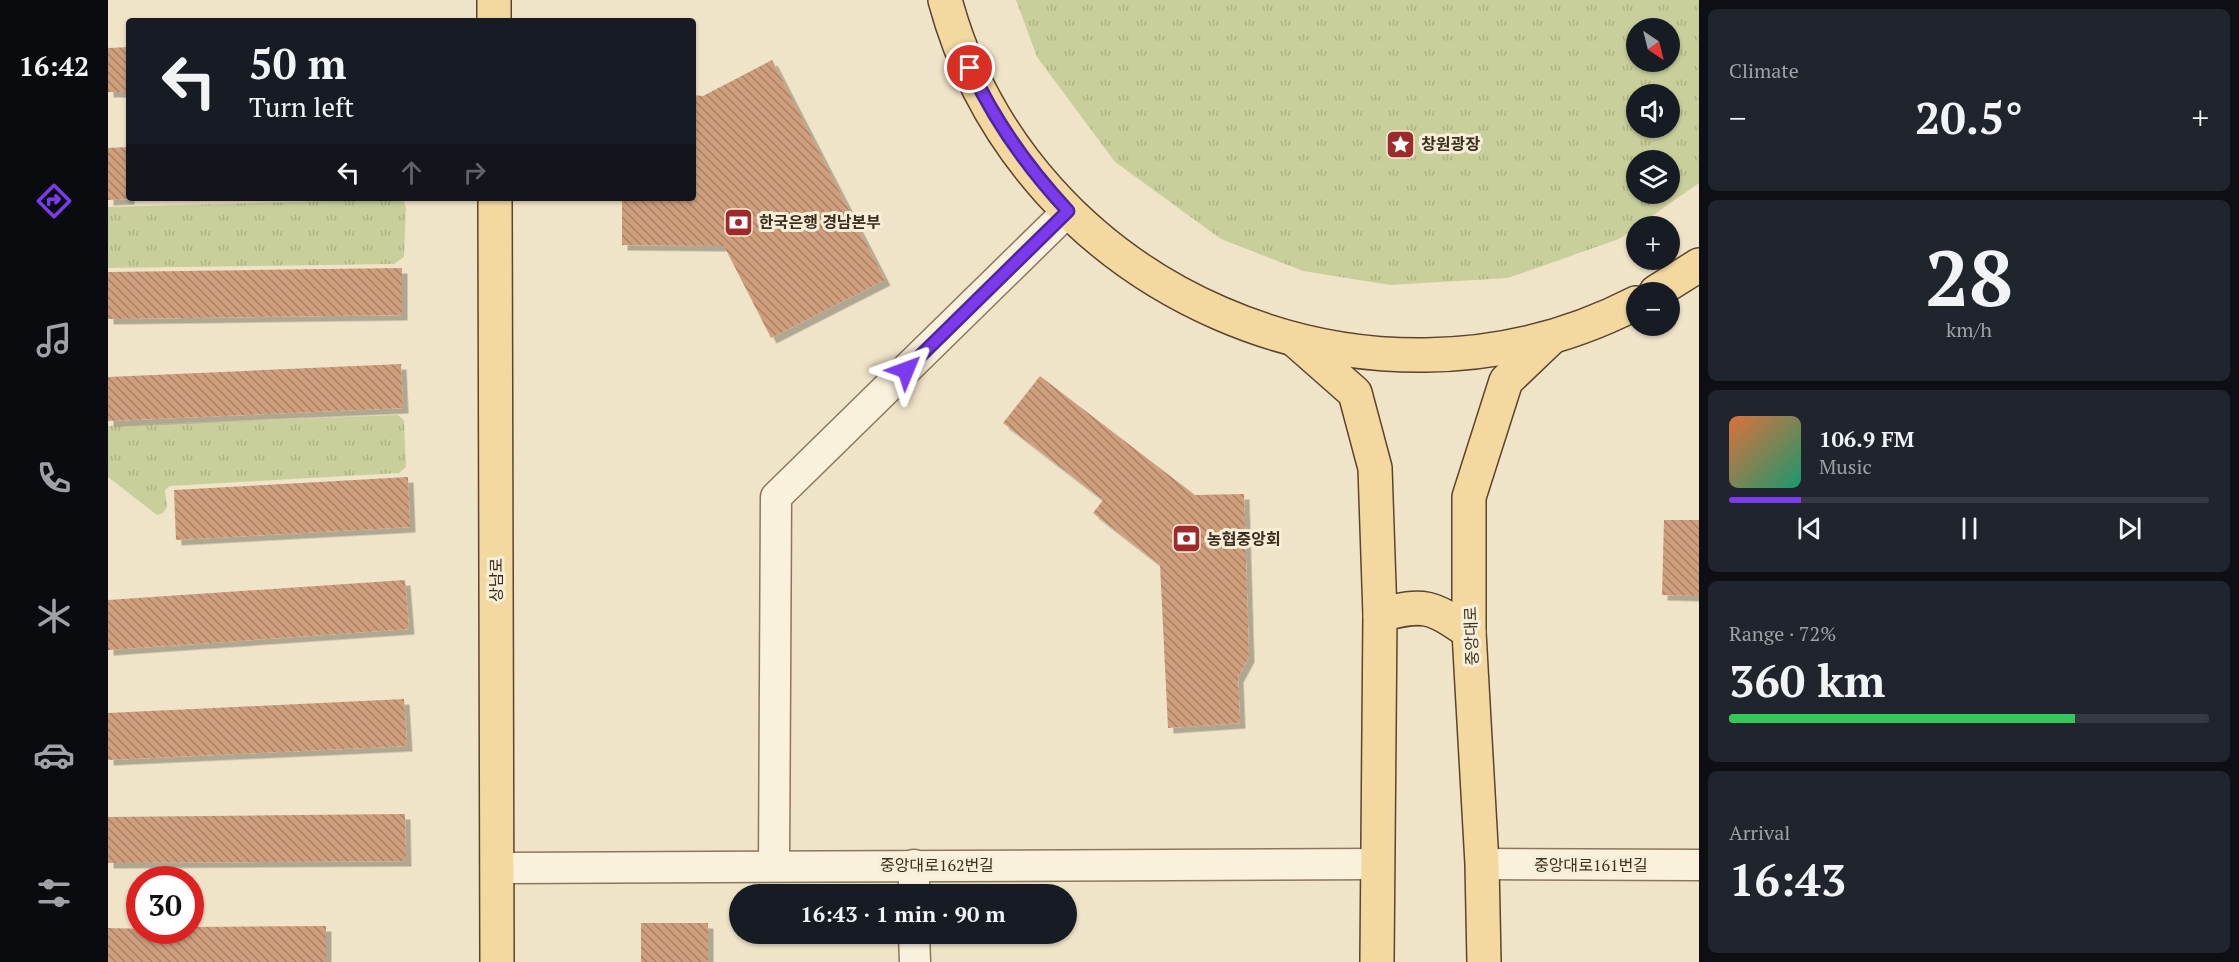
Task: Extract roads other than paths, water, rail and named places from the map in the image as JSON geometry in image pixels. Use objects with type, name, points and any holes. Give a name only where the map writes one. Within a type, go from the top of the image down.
[{"type":"main road","points":[[494,0],[494,18]]},
{"type":"main road","points":[[945,0],[962,50],[997,119],[1036,175],[1068,211],[1108,247],[1173,291],[1244,325],[1294,340],[1359,352],[1425,355],[1490,350],[1554,335],[1626,308]]},
{"type":"main road","name":"상남로","points":[[495,201],[497,962]]},
{"type":"main road","points":[[1672,282],[1699,265]]},
{"type":"main road","name":"중앙대로","points":[[1484,962],[1482,864],[1469,632],[1469,497],[1506,381],[1554,335]]},
{"type":"main road","points":[[1294,340],[1355,393],[1375,468],[1380,615],[1377,962]]},
{"type":"main road","points":[[1380,615],[1406,608],[1425,607],[1442,614],[1469,632]]},
{"type":"street","points":[[774,866],[776,497],[1068,211]]},
{"type":"street","name":"중앙대로162번길","points":[[497,868],[774,866],[914,879],[1377,864]]},
{"type":"street","name":"중앙대로161번길","points":[[1482,864],[1699,865]]},
{"type":"street","points":[[914,944],[915,962]]},
{"type":"place","name":"창원광장","points":[[1400,144]]},
{"type":"place","name":"한국은행 경남본부","points":[[738,222]]},
{"type":"place","name":"농협중앙회","points":[[1186,539]]}]
